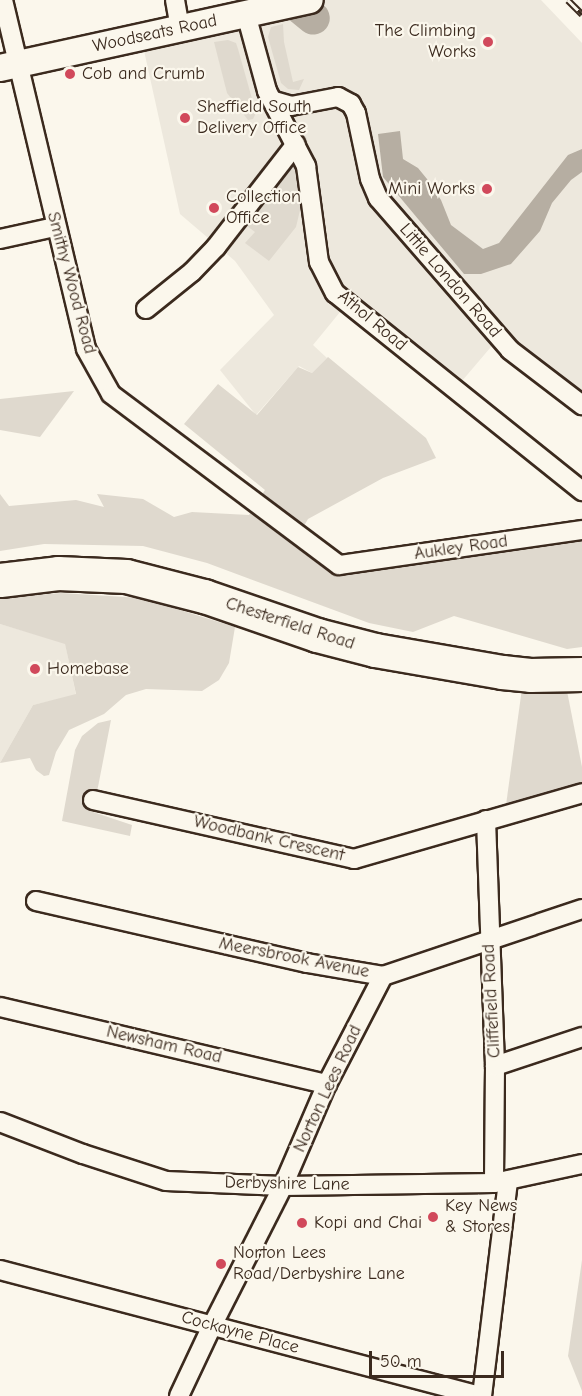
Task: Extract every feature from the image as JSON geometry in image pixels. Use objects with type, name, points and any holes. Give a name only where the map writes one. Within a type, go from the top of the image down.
[{"type":"highway","name":"Chesterfield Road","points":[[0,580],[58,573],[126,576],[204,596],[317,635],[375,650],[502,672],[530,675],[582,674]]},
{"type":"street","name":"Smithy Wood Road","points":[[3,0],[9,67],[55,227],[86,348],[111,394],[339,565]]},
{"type":"street","points":[[175,0],[180,29]]},
{"type":"street","name":"Woodseats Road","points":[[9,67],[310,0]]},
{"type":"street","name":"Athol Road","points":[[249,14],[267,91],[296,144],[309,180],[319,262],[335,293],[582,491]]},
{"type":"street","name":"Little London Road","points":[[274,101],[291,106],[338,97],[351,104],[356,113],[369,179],[378,198],[510,350],[582,405]]},
{"type":"street","points":[[146,309],[192,272],[216,247],[296,144]]},
{"type":"street","points":[[0,239],[55,227]]},
{"type":"street","name":"Aukley Road","points":[[339,565],[582,530]]},
{"type":"street","name":"Woodbank Crescent","points":[[93,800],[354,859],[582,793]]},
{"type":"street","name":"Cliffefield Road","points":[[481,1396],[501,1182],[489,940],[486,820]]},
{"type":"street","name":"Meersbrook Avenue","points":[[36,902],[307,963],[383,976],[582,909]]},
{"type":"street","name":"Norton Lees Road","points":[[179,1396],[283,1186],[327,1084],[383,976]]},
{"type":"street","name":"Newsham Road","points":[[0,1007],[327,1084]]},
{"type":"street","points":[[495,1066],[582,1037]]},
{"type":"street","name":"Derbyshire Lane","points":[[0,1122],[83,1154],[166,1181],[283,1186],[501,1182],[582,1164]]},
{"type":"street","name":"Cockayne Place","points":[[0,1270],[481,1396]]},
{"type":"shaded area","points":[[310,0],[541,0],[582,43],[582,401],[496,341],[456,388],[345,306],[313,345],[327,358],[312,373],[299,366],[256,415],[220,370],[274,315],[235,261],[180,214],[141,37]]},
{"type":"shaded area","points":[[283,24],[284,42],[293,82],[304,79],[299,90],[288,89],[281,83],[268,37],[271,27]]},
{"type":"shaded area","points":[[228,40],[236,43],[238,49],[256,113],[253,119],[248,120],[227,93],[214,42]]},
{"type":"shaded area","points":[[400,131],[403,159],[418,168],[427,179],[441,200],[451,225],[483,249],[499,243],[568,155],[582,149],[582,172],[571,180],[552,203],[540,231],[511,264],[481,274],[464,274],[383,177],[378,134]]},
{"type":"shaded area","points":[[292,162],[300,181],[301,206],[296,227],[269,261],[245,243],[255,232],[243,223]]},
{"type":"shaded area","points":[[328,357],[426,438],[436,458],[383,478],[308,519],[293,545],[332,574],[582,536],[582,647],[567,649],[454,616],[413,632],[369,623],[207,563],[143,546],[44,544],[0,551],[0,494],[9,506],[76,500],[104,507],[97,494],[143,499],[174,517],[192,512],[249,515],[265,490],[184,424],[218,384],[257,415],[298,367],[312,373]]},
{"type":"shaded area","points":[[74,391],[40,437],[0,430],[0,399]]},
{"type":"shaded area","points":[[61,593],[141,598],[235,627],[229,663],[219,680],[202,691],[146,689],[126,695],[104,714],[69,730],[56,752],[49,775],[44,776],[36,770],[30,758],[0,763],[33,705],[76,694],[65,644],[0,624],[0,598]]},
{"type":"shaded area","name":"Homebase","points":[[0,624],[65,643],[76,695],[33,705],[0,763]]},
{"type":"shaded area","points":[[523,681],[567,691],[582,767],[582,782],[506,805]]},
{"type":"shaded area","points":[[111,720],[98,787],[90,811],[132,825],[130,836],[62,821],[75,750],[82,736],[98,723]]},
{"type":"shaded area","points":[[582,1260],[582,1391],[568,1356]]},
{"type":"waterway","points":[[291,0],[313,18]]},
{"type":"railway","points":[[568,0],[582,14]]},
{"type":"place","name":"The Climbing Works","points":[[488,42]]},
{"type":"place","name":"Cob and Crumb","points":[[70,74]]},
{"type":"place","name":"Sheffield South Delivery Office","points":[[185,118]]},
{"type":"place","name":"Mini Works","points":[[487,189]]},
{"type":"place","name":"Collection Office","points":[[214,208]]},
{"type":"place","name":"Homebase","points":[[35,669]]},
{"type":"place","name":"Key News & Stores","points":[[433,1217]]},
{"type":"place","name":"Kopi and Chai","points":[[302,1223]]},
{"type":"place","name":"Norton Lees Road/Derbyshire Lane","points":[[221,1264]]}]
